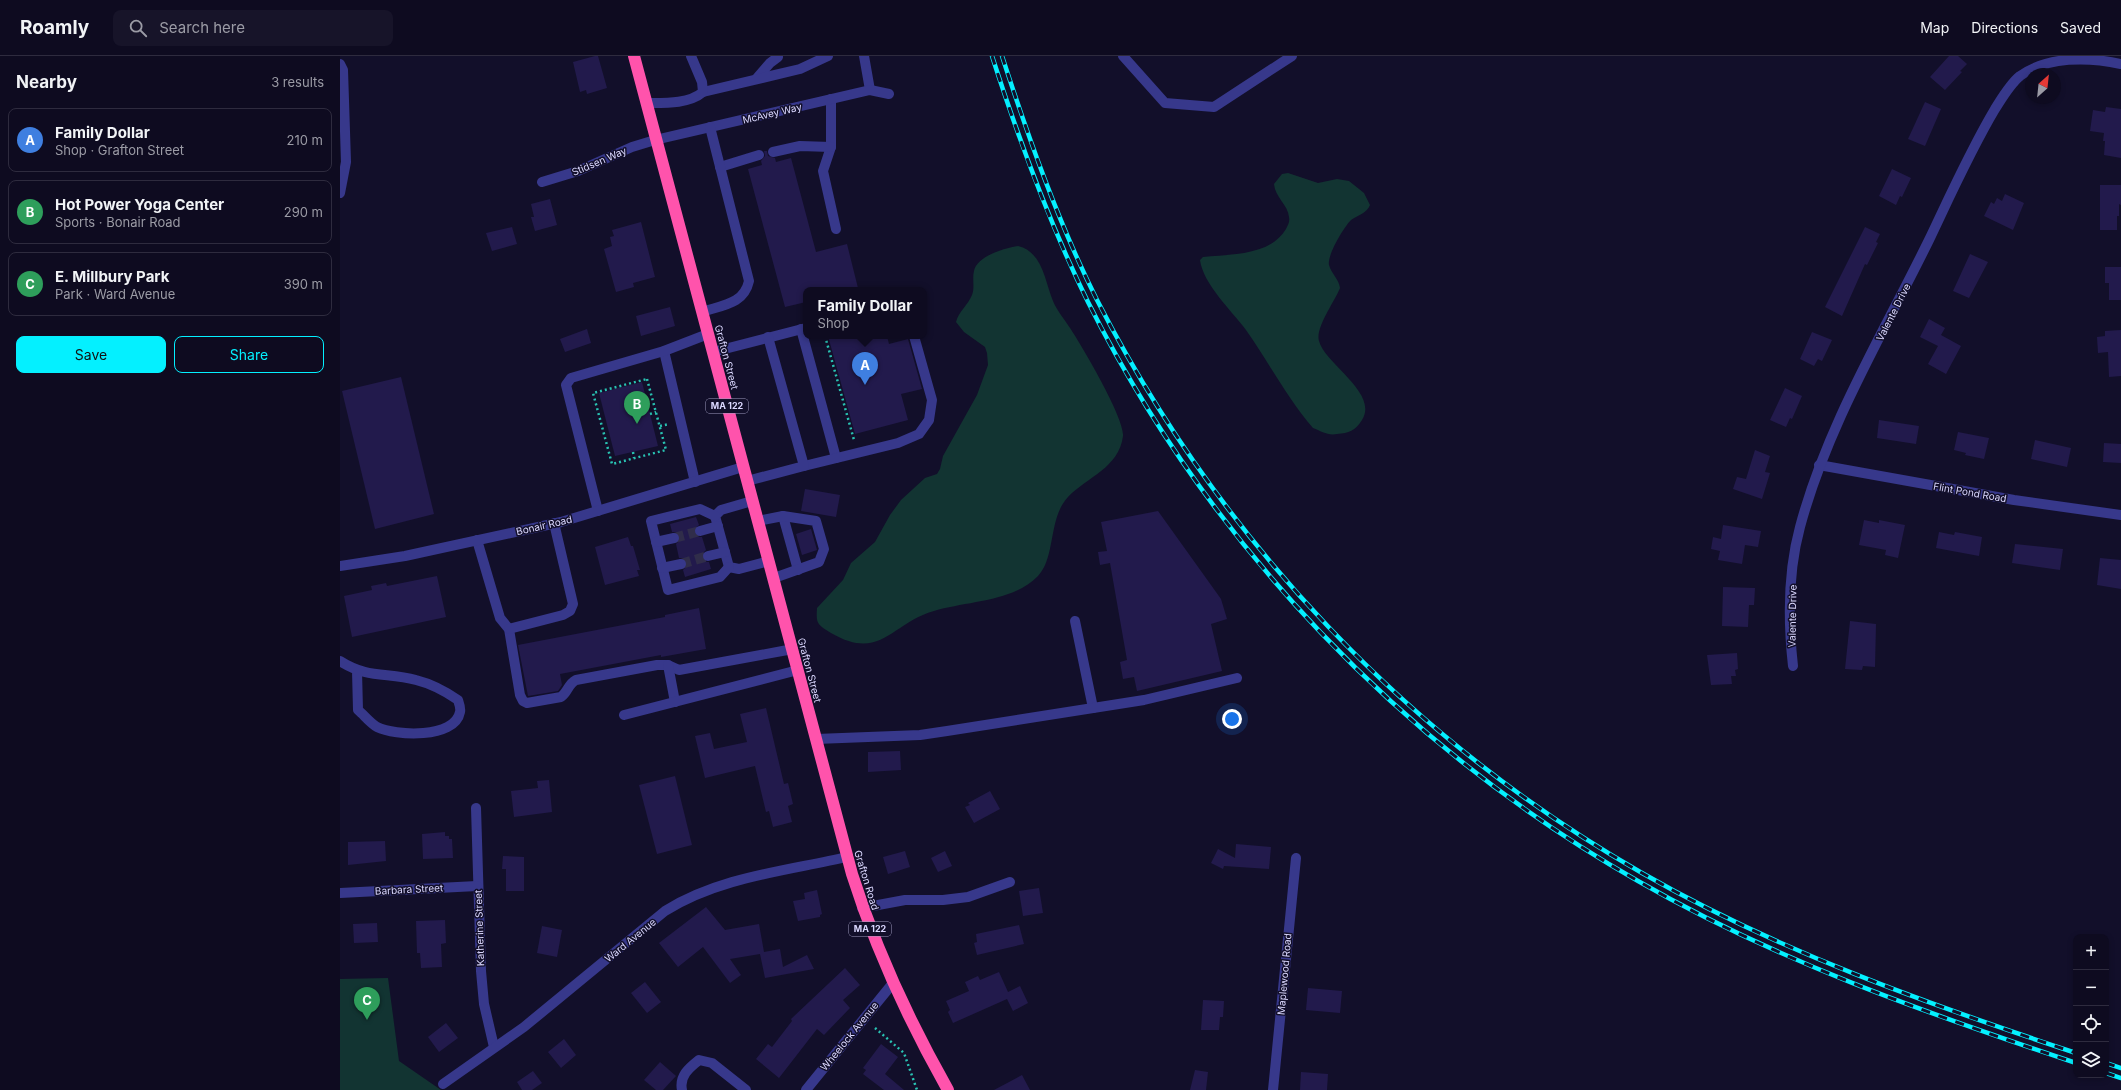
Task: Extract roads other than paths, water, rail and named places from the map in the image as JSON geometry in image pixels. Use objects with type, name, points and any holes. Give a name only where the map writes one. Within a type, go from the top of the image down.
[{"type":"highway","name":"Grafton Street","points":[[634,56],[647,103],[655,140],[821,757]]},
{"type":"highway","name":"Grafton Road","points":[[821,757],[862,908],[893,983],[925,1049],[948,1090]]},
{"type":"street","points":[[691,56],[702,82],[703,92]]},
{"type":"street","points":[[647,103],[671,103],[698,96],[703,92],[743,84],[757,78],[800,69],[828,56]]},
{"type":"street","points":[[864,56],[870,90]]},
{"type":"street","points":[[1122,56],[1165,103],[1214,107],[1292,56]]},
{"type":"street","points":[[757,78],[770,63],[778,57]]},
{"type":"street","name":"Valente Drive","points":[[1792,666],[1790,618],[1795,549],[1819,464],[1850,397],[1986,124],[2018,77],[2028,70],[2049,62],[2078,58],[2103,60],[2121,64]]},
{"type":"street","points":[[340,64],[343,70],[346,162],[340,193]]},
{"type":"street","name":"McAvey Way","points":[[655,140],[870,90],[889,94]]},
{"type":"street","points":[[831,99],[831,147],[823,171],[836,229]]},
{"type":"street","points":[[702,312],[738,300],[747,292],[749,281],[710,127]]},
{"type":"street","name":"Stidsen Way","points":[[542,182],[578,171],[632,147],[655,140]]},
{"type":"street","points":[[773,152],[800,146],[831,147]]},
{"type":"street","points":[[720,167],[759,155]]},
{"type":"street","points":[[713,352],[803,328]]},
{"type":"street","points":[[598,511],[566,385],[571,378],[579,374],[664,351],[708,334]]},
{"type":"street","points":[[768,337],[804,466]]},
{"type":"street","points":[[807,339],[836,458]]},
{"type":"street","points":[[747,481],[898,443],[919,434],[929,420],[932,400],[915,339]]},
{"type":"street","points":[[664,351],[668,374],[695,482]]},
{"type":"street","name":"Flint Pond Road","points":[[1819,464],[2014,500],[2121,515]]},
{"type":"street","name":"Bonair Road","points":[[340,566],[429,551],[554,524],[743,467]]},
{"type":"street","points":[[715,516],[721,510],[752,500]]},
{"type":"street","points":[[700,509],[715,516],[729,567],[720,577],[668,590],[651,521],[700,509]]},
{"type":"street","points":[[783,516],[798,570]]},
{"type":"street","points":[[758,521],[783,516],[816,521],[824,549],[819,562],[774,578]]},
{"type":"street","points":[[509,629],[562,615],[570,611],[573,604],[554,524]]},
{"type":"street","points":[[700,531],[718,526]]},
{"type":"street","points":[[656,542],[674,538]]},
{"type":"street","points":[[478,540],[500,618],[509,629],[520,695],[523,701],[527,703],[561,697],[565,694],[570,684],[576,680],[657,665],[668,665],[679,670],[792,649]]},
{"type":"street","points":[[708,556],[725,552]]},
{"type":"street","points":[[729,567],[739,569],[769,561]]},
{"type":"street","points":[[662,568],[681,564]]},
{"type":"street","points":[[1075,621],[1093,708]]},
{"type":"street","points":[[340,661],[357,671],[416,680],[446,691],[458,700],[460,711],[456,721],[448,727],[436,731],[416,734],[397,733],[376,727],[358,710],[357,671]]},
{"type":"street","points":[[668,665],[675,702]]},
{"type":"street","points":[[624,715],[798,670]]},
{"type":"street","points":[[816,739],[920,735],[1144,700],[1237,678]]},
{"type":"street","name":"Katherine Street","points":[[476,808],[477,886],[481,971],[484,1004],[494,1047]]},
{"type":"street","name":"Ward Avenue","points":[[443,1084],[564,996],[665,911],[685,899],[757,876],[847,857]]},
{"type":"street","name":"Maplewood Road","points":[[1273,1090],[1296,858]]},
{"type":"street","points":[[862,908],[905,900],[943,900],[968,897],[1010,882]]},
{"type":"street","name":"Barbara Street","points":[[340,893],[477,886]]},
{"type":"street","name":"Wheelock Avenue","points":[[806,1090],[893,983]]},
{"type":"street","points":[[682,1090],[685,1071],[699,1060],[712,1063],[746,1090]]},
{"type":"tunnel","points":[[674,538],[700,531]]},
{"type":"tunnel","points":[[681,564],[708,556]]},
{"type":"railway","points":[[992,56],[1024,150],[1060,242],[1088,302],[1137,391],[1192,476],[1254,557],[1321,632],[1393,703],[1470,768],[1552,828],[1638,881],[1690,909],[1743,936],[1852,983],[1964,1025],[2073,1062]]},
{"type":"railway","points":[[1002,56],[1045,180],[1083,271],[1097,300],[1146,388],[1201,472],[1262,551],[1328,626],[1399,696],[1475,761],[1556,820],[1642,873],[1694,901],[1746,927],[1854,974],[1965,1015],[2073,1052]]},
{"type":"railway","points":[[2109,1064],[2121,1068]]},
{"type":"railway","points":[[2109,1074],[2121,1078]]},
{"type":"place","name":"Family Dollar","points":[[865,385]]},
{"type":"place","name":"Hot Power Yoga Center","points":[[637,424]]},
{"type":"place","name":"E. Millbury Park","points":[[367,1020]]}]
